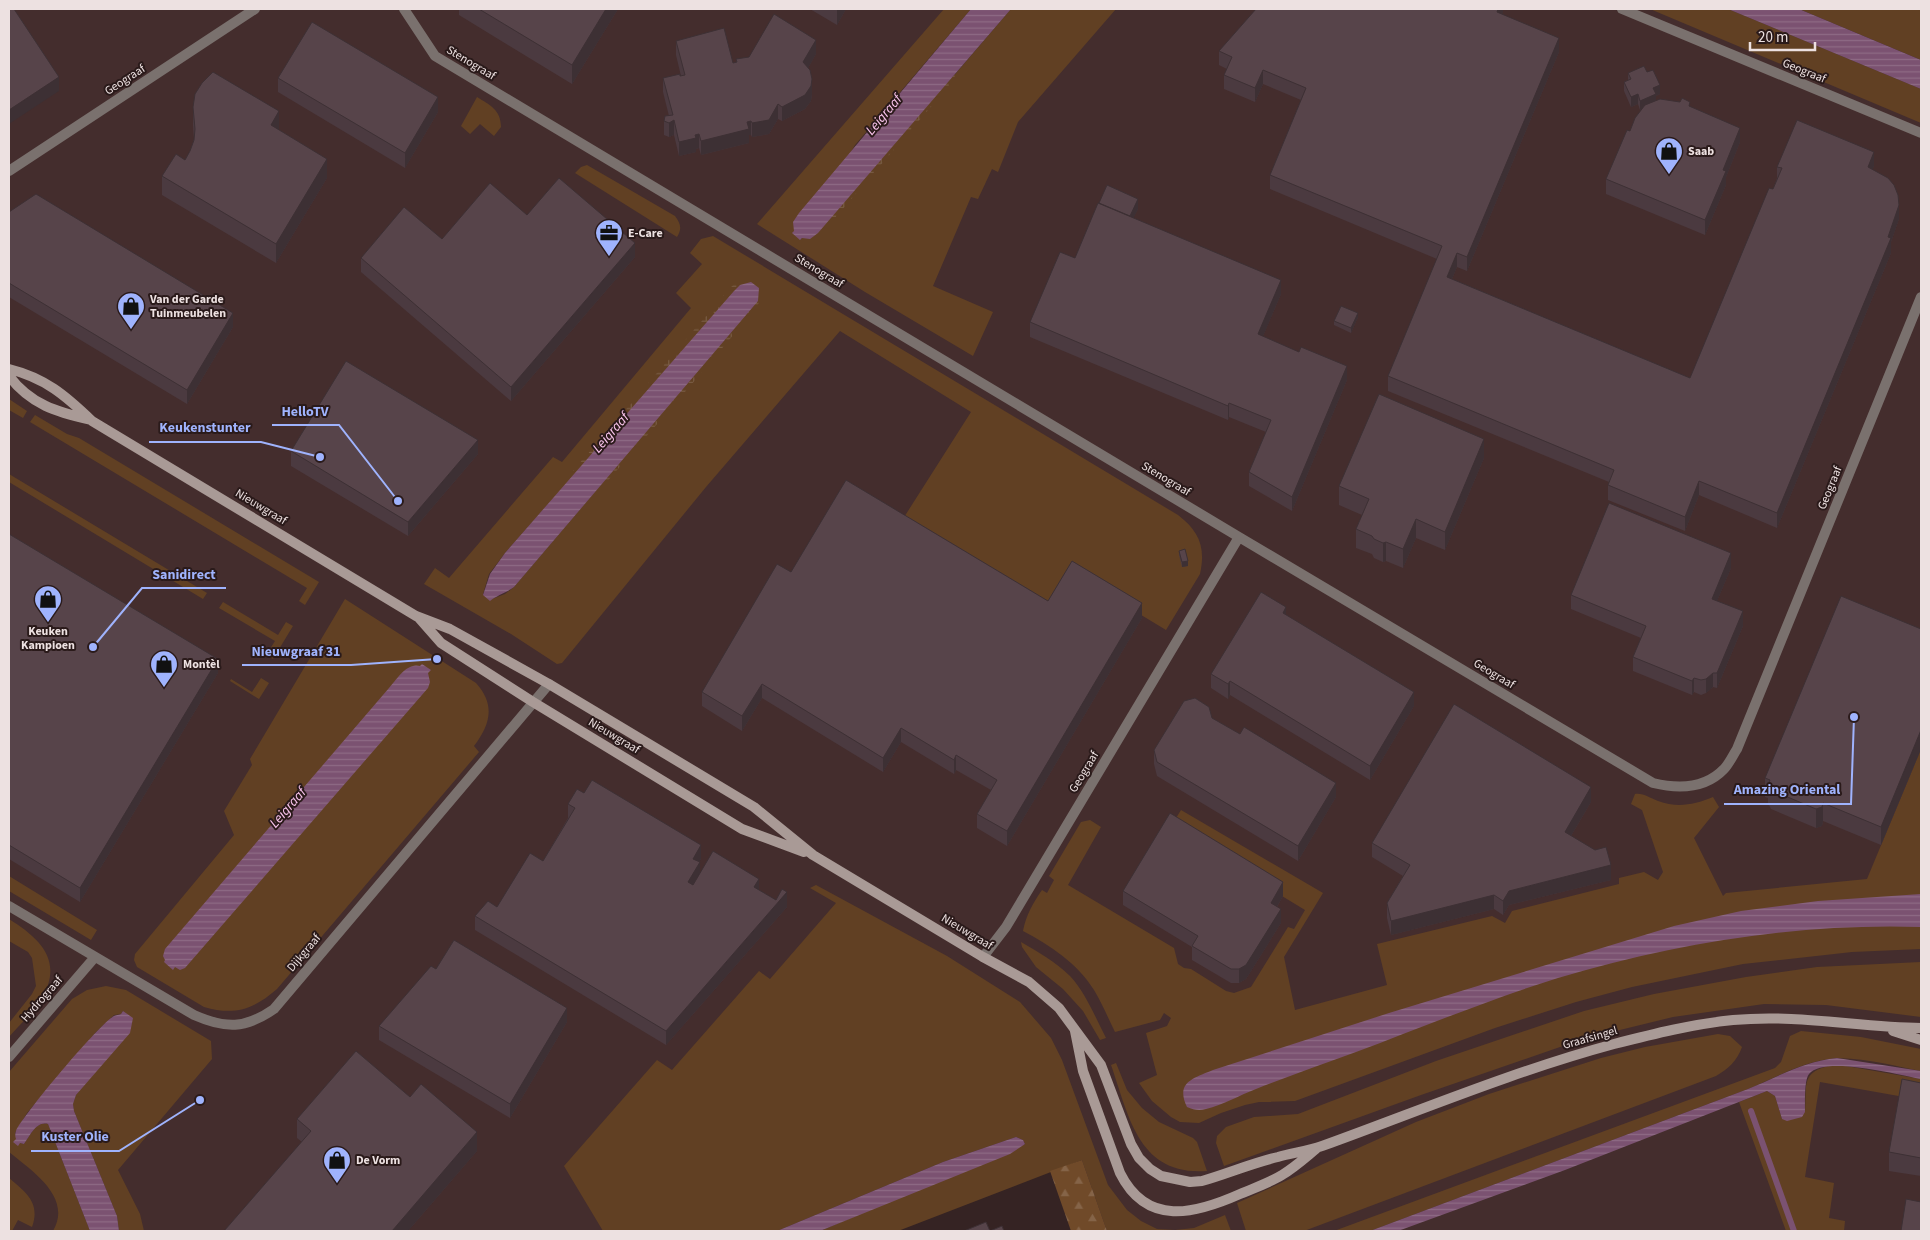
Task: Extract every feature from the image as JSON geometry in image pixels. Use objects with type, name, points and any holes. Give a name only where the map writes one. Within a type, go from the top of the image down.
[{"type":"street","name":"Geograaf","points":[[9,172],[255,9]]},
{"type":"street","name":"Stenograaf","points":[[404,9],[435,56],[1239,537]]},
{"type":"street","name":"Geograaf","points":[[1622,9],[1921,133]]},
{"type":"street","name":"Geograaf","points":[[983,957],[1006,927],[1239,537],[1653,783],[1668,787],[1685,787],[1700,784],[1714,778],[1725,768],[1736,749],[1921,297]]},
{"type":"street","name":"Nieuwgraaf","points":[[9,369],[30,374],[65,395],[92,421],[416,616],[450,629],[549,684],[754,807],[813,855],[1028,982],[1059,1008],[1074,1026],[1100,1065],[1131,1144],[1139,1158],[1150,1169],[1161,1176],[1190,1182],[1220,1176]]},
{"type":"street","name":"Nieuwgraaf","points":[[9,376],[20,390],[56,412],[92,421]]},
{"type":"street","name":"Nieuwgraaf","points":[[416,616],[441,643],[533,702],[742,829],[813,855]]},
{"type":"street","name":"Dijkgraaf","points":[[9,906],[194,1016],[212,1023],[229,1026],[247,1024],[274,1009],[549,684]]},
{"type":"street","name":"Hydrograaf","points":[[9,1057],[95,957]]},
{"type":"street","name":"Graafsingel","points":[[1220,1176],[1276,1157],[1319,1147],[1533,1068],[1583,1052],[1687,1026],[1768,1017],[1823,1020],[1880,1027],[1921,1028]]},
{"type":"street","name":"Nieuwgraaf","points":[[1074,1026],[1083,1071],[1097,1113],[1126,1186],[1149,1206],[1164,1211],[1196,1210],[1228,1200]]},
{"type":"street","name":"Graafsingel","points":[[1880,1027],[1921,1040]]},
{"type":"street","name":"Graafsingel","points":[[1228,1200],[1283,1175],[1319,1147]]},
{"type":"shaded area","points":[[9,9],[1763,9],[1921,75],[1921,1231],[1107,1231],[1072,1132],[1024,1142],[805,1231],[9,1231]]},
{"type":"green space","points":[[944,9],[971,9],[855,145],[800,240],[885,156],[1011,9],[1116,9],[1018,122],[998,172],[992,169],[978,199],[971,197],[933,286],[993,312],[973,356],[865,292],[757,224]]},
{"type":"green space","points":[[1650,9],[1728,9],[1921,89],[1921,123]]},
{"type":"green space","points":[[1799,9],[1921,9],[1921,60]]},
{"type":"green space","points":[[955,74],[954,80],[834,219],[829,221],[830,210]]},
{"type":"green space","points":[[477,97],[494,109],[499,116],[501,127],[494,136],[480,124],[470,134],[461,126]]},
{"type":"green space","points":[[587,165],[675,216],[680,226],[677,237],[575,173],[581,167]]},
{"type":"green space","points":[[713,236],[1178,515],[1191,527],[1199,540],[1202,564],[1200,574],[1166,630],[1070,572],[1047,610],[901,522],[971,412],[840,331],[706,487],[562,663],[557,664],[511,634],[424,584],[435,568],[449,578],[553,457],[562,462],[691,308],[676,293],[702,264],[690,253],[701,239]],"holes":[[[750,284],[615,468],[514,587],[505,594],[492,599],[483,594],[489,574],[505,553],[620,423]]]},
{"type":"green space","points":[[746,279],[751,282],[748,287],[565,492],[560,486],[730,288],[739,280]]},
{"type":"green space","points":[[759,288],[761,299],[756,308],[604,485],[599,483]]},
{"type":"green space","points":[[9,399],[27,411],[23,418],[9,410]]},
{"type":"green space","points":[[35,415],[67,434],[79,438],[319,582],[305,605],[299,601],[307,588],[30,422]]},
{"type":"green space","points":[[9,474],[207,593],[203,599],[9,482]]},
{"type":"green space","points":[[345,599],[476,683],[486,699],[488,707],[487,723],[474,746],[479,752],[277,989],[260,1002],[235,1011],[215,1010],[204,1007],[137,967],[134,960],[135,954],[234,835],[224,811],[252,765],[250,759]]},
{"type":"green space","points":[[223,602],[278,635],[286,622],[293,626],[273,659],[266,655],[275,641],[219,608]]},
{"type":"green space","points":[[261,678],[269,683],[259,699],[230,681],[231,679],[252,692]]},
{"type":"green space","points":[[1921,749],[1921,949],[1852,952],[1743,964],[1632,987],[1576,1002],[1495,1028],[1295,1101],[1259,1102],[1245,1105],[1199,1123],[1180,1122],[1171,1117],[1152,1101],[1139,1083],[1157,1075],[1146,1033],[1167,1026],[1171,1018],[1164,1013],[1160,1020],[1115,1032],[1097,995],[1080,972],[1063,956],[1023,931],[1033,904],[1042,890],[1047,893],[1054,880],[1049,876],[1081,822],[1090,820],[1101,827],[1068,885],[1174,948],[1178,964],[1184,968],[1191,969],[1226,991],[1234,993],[1251,987],[1288,927],[1294,929],[1305,910],[1170,828],[1181,810],[1323,893],[1284,957],[1295,1010],[1387,985],[1377,944],[1492,916],[1505,923],[1512,911],[1619,884],[1619,878],[1644,872],[1658,880],[1663,872],[1642,810],[1631,804],[1635,794],[1679,805],[1692,804],[1713,797],[1719,807],[1694,838],[1723,896],[1726,893],[1867,879]]},
{"type":"green space","points":[[9,876],[97,930],[91,940],[9,891]]},
{"type":"green space","points":[[816,885],[947,956],[1020,1002],[1051,1038],[1062,1060],[1108,1185],[1127,1210],[1141,1221],[1157,1229],[1175,1230],[1194,1228],[1225,1215],[1231,1231],[1107,1231],[1082,1160],[898,1231],[820,1231],[1025,1144],[1023,1140],[1016,1137],[943,1162],[777,1231],[603,1231],[564,1166],[657,1060],[672,1070],[759,971],[770,979],[836,903],[810,888]]},
{"type":"green space","points":[[9,919],[30,934],[45,951],[49,961],[50,972],[48,984],[39,1003],[9,1037],[9,1023],[36,986],[32,958],[28,952],[9,941]]},
{"type":"green space","points":[[1021,942],[1053,962],[1070,976],[1086,998],[1106,1038],[1100,1040],[1083,1011],[1063,989],[1036,967],[1022,947]]},
{"type":"green space","points":[[1921,962],[1921,1017],[1826,1005],[1764,1004],[1673,1017],[1583,1039],[1224,1166],[1216,1143],[1217,1136],[1226,1127],[1254,1117],[1298,1114],[1436,1061],[1584,1011],[1654,994],[1746,977],[1817,967]]},
{"type":"green space","points":[[106,986],[126,990],[211,1041],[212,1059],[118,1170],[140,1214],[144,1231],[119,1231],[117,1216],[74,1111],[73,1104],[76,1095],[131,1025],[132,1021],[123,1011],[121,1014],[114,1015],[96,1032],[27,1113],[15,1133],[20,1143],[24,1144],[37,1127],[48,1124],[90,1231],[53,1231],[58,1219],[58,1207],[54,1196],[38,1176],[9,1152],[9,1072],[72,999],[87,990]]},
{"type":"green space","points":[[1801,1031],[1861,1037],[1921,1049],[1921,1071],[1846,1058],[1813,1062],[1748,1089],[1370,1231],[1334,1231],[1775,1068],[1781,1062],[1790,1036]]},
{"type":"green space","points":[[1718,1034],[1730,1036],[1742,1047],[1732,1064],[1716,1076],[1304,1231],[1246,1231],[1237,1203],[1416,1122],[1489,1094],[1601,1058],[1645,1047]]},
{"type":"green space","points":[[1116,1063],[1127,1090],[1142,1108],[1159,1122],[1193,1138],[1197,1142],[1207,1171],[1184,1170],[1165,1164],[1151,1153],[1140,1139],[1124,1104],[1111,1065]]},
{"type":"green space","points":[[1832,1065],[1921,1079],[1921,1100],[1820,1082],[1805,1177],[1834,1183],[1829,1218],[1845,1221],[1844,1231],[1786,1231],[1739,1102],[1767,1091],[1775,1096],[1782,1119],[1805,1112],[1807,1081],[1815,1072]]},
{"type":"green space","points":[[1082,1160],[1107,1231],[1071,1231],[1050,1171]]},
{"type":"green space","points":[[9,1178],[26,1193],[33,1204],[34,1218],[32,1227],[18,1220],[12,1231],[9,1231]]},
{"type":"water","name":"Leigraaf","points":[[971,9],[1011,9],[818,233],[810,239],[802,238],[800,240],[792,233],[794,231],[793,222],[799,213]]},
{"type":"water","points":[[1728,9],[1799,9],[1921,60],[1921,89]]},
{"type":"water","name":"Leigraaf","points":[[751,282],[759,288],[758,301],[514,587],[490,601],[483,595],[490,574],[505,553],[734,291],[740,285]]},
{"type":"water","name":"Leigraaf","points":[[422,664],[431,670],[428,673],[430,682],[428,688],[185,968],[180,970],[175,967],[173,970],[164,962],[165,949],[399,676],[411,666],[420,666]]},
{"type":"water","points":[[1921,894],[1921,927],[1829,928],[1783,932],[1692,945],[1647,955],[1558,978],[1507,995],[1268,1084],[1212,1107],[1201,1110],[1192,1109],[1187,1107],[1184,1099],[1183,1092],[1188,1082],[1213,1070],[1389,1013],[1674,926],[1741,911],[1818,901]]},
{"type":"water","points":[[123,1011],[133,1018],[130,1033],[76,1095],[73,1104],[74,1111],[117,1216],[119,1231],[90,1231],[48,1124],[37,1127],[24,1144],[20,1143],[18,1146],[13,1142],[16,1139],[16,1131],[21,1122],[62,1070],[106,1022]]},
{"type":"water","points":[[1837,1058],[1921,1071],[1921,1079],[1845,1066],[1830,1066],[1817,1069],[1807,1077],[1805,1112],[1802,1117],[1787,1121],[1782,1119],[1775,1096],[1767,1091],[1565,1170],[1398,1231],[1370,1231],[1748,1089],[1802,1066]]},
{"type":"water","points":[[1016,1137],[1023,1140],[1025,1144],[1010,1154],[820,1231],[777,1231],[943,1162]]},
{"type":"building","points":[[9,9],[14,9],[59,77],[9,110]]},
{"type":"building","points":[[479,9],[606,9],[572,65]]},
{"type":"building","points":[[1256,9],[1498,9],[1497,12],[1559,38],[1467,257],[1457,253],[1447,277],[1690,378],[1769,188],[1773,189],[1782,168],[1777,167],[1797,120],[1874,152],[1868,167],[1888,178],[1894,185],[1898,195],[1899,205],[1888,237],[1891,238],[1777,513],[1699,481],[1685,517],[1608,485],[1614,470],[1388,376],[1442,246],[1270,175],[1306,88],[1263,70],[1255,88],[1224,75],[1232,57],[1219,51]]},
{"type":"building","points":[[774,14],[816,40],[803,62],[810,70],[812,79],[811,86],[805,95],[782,107],[778,104],[769,120],[747,122],[749,129],[701,141],[699,134],[695,135],[696,138],[679,142],[674,120],[669,123],[664,121],[665,116],[673,115],[663,78],[680,74],[680,76],[685,75],[676,41],[724,28],[733,63],[737,62],[736,59],[749,57]]},
{"type":"building","points":[[312,22],[438,97],[405,153],[278,78]]},
{"type":"building","points":[[1644,66],[1647,72],[1653,70],[1660,85],[1653,88],[1656,94],[1640,101],[1638,94],[1631,97],[1624,82],[1631,79],[1628,73]]},
{"type":"building","points":[[213,72],[279,111],[271,125],[327,159],[276,244],[162,176],[176,154],[185,160],[190,151],[195,129],[193,107],[195,94],[202,83]]},
{"type":"building","points":[[1682,98],[1690,102],[1689,106],[1740,128],[1723,170],[1726,171],[1705,220],[1606,179],[1627,130],[1630,131],[1635,118],[1645,105],[1660,99],[1680,102]]},
{"type":"building","points":[[559,178],[635,243],[511,387],[361,258],[404,207],[442,239],[490,183],[527,215]]},
{"type":"building","points":[[1107,185],[1138,199],[1130,216],[1099,203]]},
{"type":"building","points":[[36,194],[233,313],[187,390],[9,283],[9,212]]},
{"type":"building","points":[[1098,203],[1281,280],[1258,334],[1299,352],[1301,347],[1347,366],[1292,497],[1249,472],[1271,420],[1229,403],[1228,406],[1030,322],[1060,252],[1075,258]]},
{"type":"building","points":[[1341,306],[1358,313],[1351,328],[1334,321]]},
{"type":"building","points":[[346,361],[478,440],[408,522],[291,451]]},
{"type":"building","points":[[1379,394],[1484,439],[1445,532],[1416,519],[1403,549],[1386,542],[1383,543],[1356,529],[1369,499],[1339,486]]},
{"type":"building","points":[[846,480],[1048,601],[1072,561],[1142,603],[1007,831],[977,814],[997,780],[956,755],[954,760],[901,728],[883,758],[762,684],[742,716],[702,692],[777,564],[791,572]]},
{"type":"building","points":[[1609,503],[1731,553],[1712,599],[1743,611],[1717,673],[1713,673],[1706,679],[1694,678],[1692,681],[1633,657],[1646,626],[1571,595]]},
{"type":"building","points":[[9,534],[218,659],[80,888],[9,845]]},
{"type":"building","points":[[1185,549],[1188,561],[1182,562],[1179,551]]},
{"type":"building","points":[[1261,592],[1286,607],[1283,613],[1414,692],[1370,766],[1230,681],[1228,684],[1211,674]]},
{"type":"building","points":[[1841,596],[1921,629],[1921,730],[1881,827],[1823,803],[1822,807],[1816,809],[1771,790],[1768,785],[1770,780],[1765,778]]},
{"type":"building","points":[[1195,698],[1209,707],[1212,718],[1240,734],[1244,727],[1336,783],[1298,846],[1157,762],[1154,750],[1184,701]]},
{"type":"building","points":[[1454,704],[1591,787],[1565,832],[1595,850],[1606,847],[1611,865],[1509,891],[1503,901],[1494,895],[1391,921],[1387,903],[1410,865],[1372,843]]},
{"type":"building","points":[[592,780],[701,845],[693,859],[700,862],[688,882],[693,885],[713,851],[759,879],[754,887],[776,900],[782,889],[787,892],[666,1031],[475,916],[488,901],[497,907],[530,853],[543,861],[575,808],[568,804],[577,789],[584,793]]},
{"type":"building","points":[[1170,813],[1283,882],[1271,903],[1281,909],[1246,965],[1239,969],[1231,969],[1192,946],[1198,936],[1123,891]]},
{"type":"building","points":[[454,940],[567,1008],[510,1104],[379,1026],[431,966],[436,969]]},
{"type":"building","points":[[356,1051],[410,1097],[421,1084],[477,1132],[392,1231],[224,1231],[311,1131],[297,1119]]},
{"type":"building","points":[[1902,1079],[1921,1083],[1921,1158],[1889,1152]]},
{"type":"building","points":[[1906,1199],[1921,1202],[1921,1231],[1901,1231]]},
{"type":"building","points":[[986,1222],[990,1231],[964,1231]]},
{"type":"building","points":[[1002,1226],[1004,1231],[990,1231]]},
{"type":"waterway","points":[[1751,1111],[1794,1231]]},
{"type":"place","name":"Saab","points":[[1669,175]]},
{"type":"place","name":"E-Care","points":[[609,257]]},
{"type":"place","name":"Van der Garde Tuinmeubelen","points":[[131,330]]},
{"type":"place","name":"Keukenstunter","points":[[320,457]]},
{"type":"place","name":"HelloTV","points":[[398,501]]},
{"type":"place","name":"Keuken Kampioen","points":[[48,623]]},
{"type":"place","name":"Sanidirect","points":[[93,647]]},
{"type":"place","name":"Nieuwgraaf 31","points":[[437,659]]},
{"type":"place","name":"Montèl","points":[[164,688]]},
{"type":"place","name":"Amazing Oriental","points":[[1854,717]]},
{"type":"place","name":"Kuster Olie","points":[[200,1100]]},
{"type":"place","name":"De Vorm","points":[[337,1184]]}]
